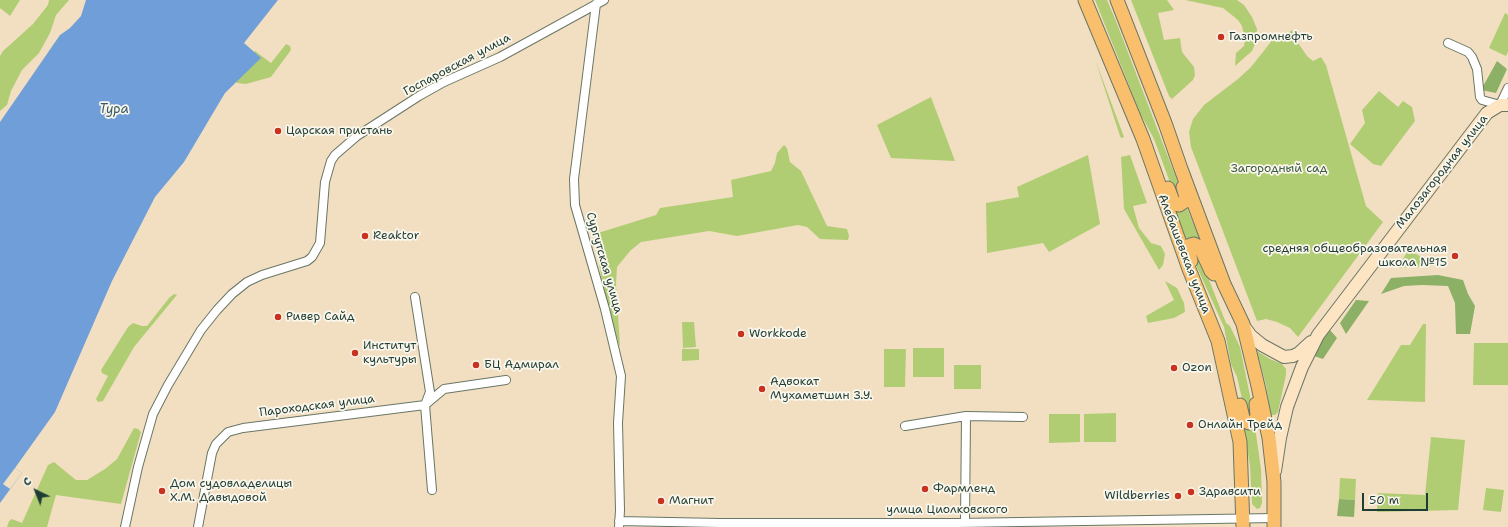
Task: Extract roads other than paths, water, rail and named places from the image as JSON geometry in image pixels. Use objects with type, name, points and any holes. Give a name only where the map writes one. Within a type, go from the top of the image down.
[{"type":"main road","name":"Алебашевская улица","points":[[1085,0],[1143,139],[1189,269],[1218,341],[1240,442],[1243,522]]},
{"type":"main road","points":[[1117,0],[1165,123],[1224,284],[1242,324],[1258,386],[1259,422],[1274,482],[1274,522]]},
{"type":"main road","points":[[1148,156],[1162,173],[1173,201],[1175,204],[1179,205],[1185,201],[1186,197],[1181,180],[1181,169]]},
{"type":"main road","points":[[1189,269],[1191,261],[1188,248],[1190,245],[1194,244],[1200,248],[1211,271],[1224,284]]},
{"type":"main road","points":[[1225,370],[1233,381],[1243,418],[1245,421],[1259,422]]},
{"type":"street","name":"Госпаровская улица","points":[[125,527],[138,467],[153,414],[201,330],[217,310],[247,282],[262,275],[307,261],[312,257],[320,243],[325,182],[327,171],[335,155],[346,145],[419,96],[444,82],[500,57],[604,0]]},
{"type":"street","name":"Сургутская улица","points":[[596,4],[574,179],[575,205],[605,309],[621,376],[618,423],[619,524]]},
{"type":"street","name":"Малозагородная улица","points":[[1448,43],[1468,52],[1472,57],[1476,69],[1480,97],[1482,100],[1504,105]]},
{"type":"street","points":[[1504,105],[1508,88]]},
{"type":"street","name":"Малозагородная улица","points":[[1242,324],[1251,336],[1271,351],[1284,357],[1293,356],[1299,353],[1318,335],[1487,113],[1504,105]]},
{"type":"street","points":[[415,296],[430,392],[425,405],[432,490]]},
{"type":"street","name":"Малозагородная улица","points":[[1274,482],[1280,438],[1287,407],[1302,367],[1318,335]]},
{"type":"street","points":[[425,405],[444,389],[506,380]]},
{"type":"street","name":"Пароходская улица","points":[[198,527],[212,453],[216,444],[228,432],[271,424],[425,405]]},
{"type":"street","points":[[905,426],[966,416],[1023,417]]},
{"type":"street","points":[[960,524],[966,416]]},
{"type":"street","points":[[1259,422],[1284,419]]},
{"type":"street","name":"улица Циолковского","points":[[619,524],[720,525],[1274,522]]},
{"type":"water","name":"Тура","points":[[86,0],[278,0],[244,43],[261,58],[225,93],[184,162],[155,197],[112,281],[55,412],[15,468],[22,473],[0,503],[0,122],[60,35],[70,28],[81,16]]},
{"type":"place","name":"Газпромнефть","points":[[1221,37]]},
{"type":"place","name":"Царская пристань","points":[[278,131]]},
{"type":"place","name":"Reaktor","points":[[365,236]]},
{"type":"place","name":"средняя общеобразовательная школа №15","points":[[1455,256]]},
{"type":"place","name":"Ривер Сайд","points":[[278,317]]},
{"type":"place","name":"Workkode","points":[[741,334]]},
{"type":"place","name":"Институт культуры","points":[[355,353]]},
{"type":"place","name":"БЦ Адмирал","points":[[476,365]]},
{"type":"place","name":"Ozon","points":[[1174,368]]},
{"type":"place","name":"Адвокат Мухаметшин З.У.","points":[[762,389]]},
{"type":"place","name":"Онлайн Трейд","points":[[1190,425]]},
{"type":"place","name":"Фармленд","points":[[925,489]]},
{"type":"place","name":"Дом судовладелицы Х.М. Давыдовой","points":[[162,491]]},
{"type":"place","name":"Здравсити","points":[[1191,492]]},
{"type":"place","name":"Wildberries","points":[[1178,496]]},
{"type":"place","name":"Магнит","points":[[661,501]]},
{"type":"park label","name":"Загородный сад","points":[[1279,169]]}]
